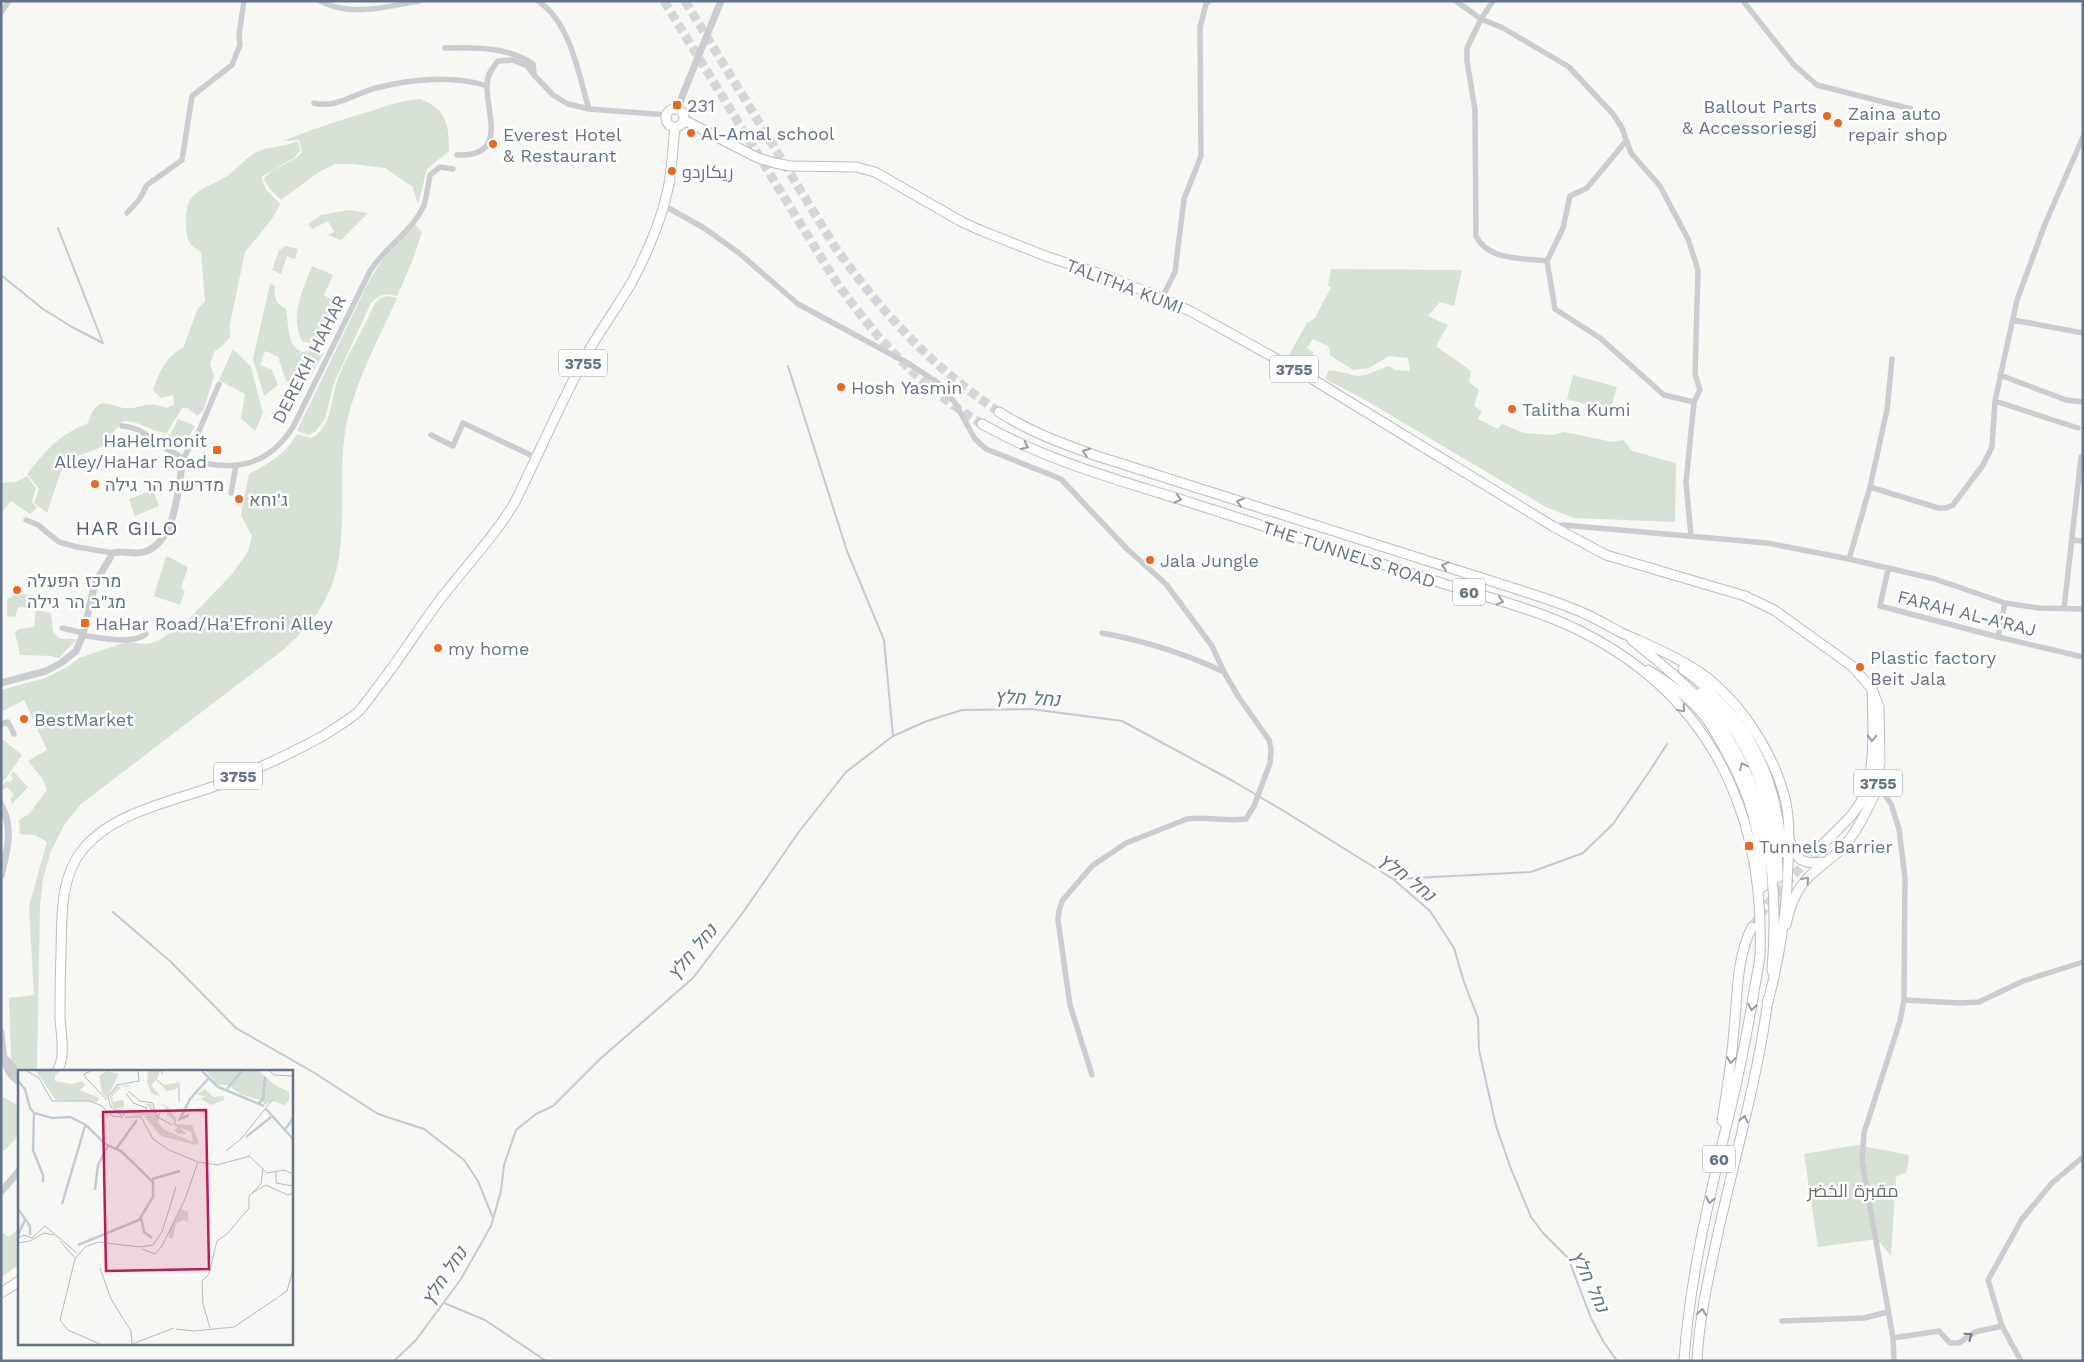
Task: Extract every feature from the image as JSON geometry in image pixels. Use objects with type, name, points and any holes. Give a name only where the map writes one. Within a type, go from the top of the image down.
[{"type":"main road","points":[[673,110],[678,110],[682,113],[684,120],[681,125],[675,127],[668,122],[668,114],[673,110]]},
{"type":"main road","name":"TALITHA KUMI","points":[[684,120],[758,158],[775,163],[790,166],[856,167],[875,172],[962,222],[982,231],[1162,298],[1192,312],[1308,377],[1554,527],[1606,555],[1745,596],[1774,610],[1852,666],[1872,689],[1877,698],[1880,717],[1878,785],[1873,799],[1850,839],[1827,862]]},
{"type":"main road","name":"3755","points":[[58,1070],[61,1049],[60,1005],[63,899],[67,880],[76,859],[85,846],[101,833],[127,818],[160,804],[220,784],[264,765],[324,735],[359,711],[440,599],[503,522],[600,331],[618,306],[634,278],[658,223],[669,185],[675,127]]},
{"type":"main road","name":"THE TUNNELS ROAD","points":[[998,412],[1014,422],[1045,436],[1094,455],[1510,587],[1591,616],[1626,634]]},
{"type":"main road","name":"THE TUNNELS ROAD","points":[[982,424],[1046,456],[1566,624],[1598,640],[1629,661],[1668,692],[1687,714],[1714,751],[1740,803],[1756,873],[1760,959],[1747,1036],[1694,1279],[1684,1361]]},
{"type":"main road","name":"60","points":[[1626,634],[1646,643],[1699,682],[1730,712],[1747,794],[1756,820],[1760,845],[1763,892],[1760,959]]},
{"type":"main road","name":"60","points":[[1626,634],[1667,668],[1733,730],[1757,776],[1778,864],[1777,968]]},
{"type":"main road","name":"60","points":[[1598,640],[1634,660],[1675,687],[1703,714],[1749,737],[1761,762],[1774,799],[1779,824],[1784,889],[1779,958]]},
{"type":"main road","points":[[1815,852],[1857,808],[1866,790],[1870,773],[1872,689]]},
{"type":"main road","points":[[1714,751],[1733,730]]},
{"type":"main road","name":"60","points":[[1697,1361],[1702,1314],[1710,1269],[1777,968],[1787,901],[1789,836],[1785,802],[1761,741],[1733,730]]},
{"type":"main road","name":"60","points":[[1733,730],[1732,742],[1762,812],[1769,842],[1775,908],[1774,946],[1768,1002]]},
{"type":"main road","points":[[1789,836],[1795,853],[1802,861],[1810,863],[1827,862]]},
{"type":"main road","name":"3755","points":[[1779,958],[1787,921],[1796,895],[1807,878],[1827,862]]},
{"type":"main road","points":[[1714,1182],[1734,1038],[1739,965],[1744,945],[1752,927]]},
{"type":"main road","name":"3755","points":[[61,1049],[65,1070]]},
{"type":"main road","points":[[1,1293],[18,1282]]},
{"type":"street","points":[[1,13],[9,1]]},
{"type":"street","points":[[127,213],[139,200],[147,185],[182,160],[192,96],[232,65],[240,45],[239,35],[244,1]]},
{"type":"street","points":[[320,1],[341,9],[352,10],[370,10],[418,1]]},
{"type":"street","points":[[538,1],[548,8],[558,20],[569,44],[589,109]]},
{"type":"street","points":[[678,110],[721,1]]},
{"type":"street","points":[[1162,298],[1175,272],[1184,199],[1200,156],[1200,26],[1206,4],[1209,1]]},
{"type":"street","points":[[1456,1],[1481,19],[1503,28],[1569,67],[1613,114],[1622,128],[1632,153],[1660,186],[1694,255],[1699,283],[1696,374],[1700,390],[1694,402],[1686,482],[1691,536]]},
{"type":"street","points":[[1493,1],[1481,19],[1467,48],[1467,61],[1475,110],[1476,236],[1480,244],[1488,250],[1505,257],[1547,261]]},
{"type":"street","points":[[1744,1],[1794,65],[1817,86],[1911,109]]},
{"type":"street","points":[[445,48],[499,51],[524,57],[533,64],[534,76]]},
{"type":"street","points":[[457,155],[469,156],[482,150],[490,139],[492,123],[487,86],[492,67],[498,61],[513,60],[527,66],[534,76],[554,95],[568,104],[589,109],[668,114]]},
{"type":"street","points":[[314,103],[332,104],[376,88],[405,82],[471,81],[487,86]]},
{"type":"street","points":[[1870,487],[1938,508],[1950,508],[1984,465],[1992,447],[1995,401],[2018,300],[2046,224],[2083,137]]},
{"type":"street","points":[[1626,141],[1587,188],[1570,196],[1563,228],[1547,261],[1555,309],[1600,338],[1664,395],[1694,402]]},
{"type":"street","name":"DEREKH HAHAR","points":[[183,459],[218,466],[236,466],[267,455],[284,440],[293,427],[373,266],[420,213],[427,196],[430,175],[440,167],[453,169]]},
{"type":"street","points":[[662,205],[704,228],[745,258],[770,282],[798,304],[911,365],[934,380],[945,389],[955,403],[975,439],[991,453],[1024,463],[1062,479],[1127,549],[1166,584],[1212,646],[1224,672],[1248,712],[1262,729],[1271,749],[1270,762],[1254,806],[1246,819],[1197,817],[1187,819],[1126,843],[1092,866],[1062,901],[1059,912],[1070,1005],[1092,1075]]},
{"type":"street","points":[[2013,320],[2083,333]]},
{"type":"street","points":[[1849,559],[1870,487],[1887,410],[1892,359]]},
{"type":"street","points":[[2000,375],[2066,400],[2083,402]]},
{"type":"street","points":[[26,520],[38,525],[59,542],[77,547],[113,553],[146,551],[163,537],[168,530],[174,509],[183,459],[199,431],[219,384]]},
{"type":"street","points":[[1995,401],[2078,428]]},
{"type":"street","points":[[431,435],[453,446],[463,423],[537,458]]},
{"type":"street","points":[[122,426],[145,432],[159,444],[183,459]]},
{"type":"street","points":[[2064,609],[2081,457]]},
{"type":"street","points":[[231,493],[236,466]]},
{"type":"street","points":[[1554,527],[1564,525],[1767,543],[1849,559],[1935,579],[2005,603],[2039,608],[2083,609]]},
{"type":"street","points":[[2072,540],[2083,541]]},
{"type":"street","points":[[1,683],[46,671],[61,663],[76,651],[83,633],[95,583],[113,553]]},
{"type":"street","name":"FARAH AL-A'RAJ","points":[[1888,569],[1880,606],[2083,657]]},
{"type":"street","points":[[1998,637],[2005,603]]},
{"type":"street","points":[[62,628],[83,633],[86,636],[120,640],[137,638],[146,634]]},
{"type":"street","points":[[1102,634],[1136,640],[1167,649],[1224,672]]},
{"type":"street","points":[[1,724],[8,722],[14,734]]},
{"type":"street","points":[[1878,785],[1891,804],[1899,829],[1905,878],[1904,1000],[1900,1021],[1864,1133],[1862,1161],[1893,1338],[1894,1361]]},
{"type":"street","points":[[1,805],[7,816],[9,829],[8,845],[1,876]]},
{"type":"street","points":[[1904,1000],[1960,1003],[1979,1002],[2023,981],[2083,962]]},
{"type":"street","points":[[1,1032],[8,1073],[18,1081]]},
{"type":"street","points":[[3,1052],[12,1068],[18,1074]]},
{"type":"street","points":[[2021,1361],[2002,1326],[1988,1280],[2022,1219],[2052,1183],[2083,1157]]},
{"type":"street","points":[[1,1192],[18,1172]]},
{"type":"street","points":[[1782,1321],[1864,1318],[1888,1312]]},
{"type":"street","points":[[1893,1338],[1939,1330],[1950,1343],[1960,1343],[1975,1332],[2002,1326]]},
{"type":"green space","points":[[420,99],[436,108],[445,119],[449,151],[427,169],[418,205],[413,187],[385,168],[335,164],[319,172],[281,200],[269,188],[264,179],[272,171],[293,160],[302,152],[299,140],[283,141],[362,113],[408,100]]},
{"type":"green space","points":[[298,141],[300,151],[294,158],[261,177],[266,189],[280,204],[272,219],[245,252],[230,324],[230,337],[215,351],[210,363],[214,376],[204,409],[198,416],[187,408],[182,408],[167,433],[124,421],[114,431],[108,443],[69,459],[60,474],[47,513],[34,503],[39,489],[27,474],[46,451],[61,438],[87,424],[98,405],[106,404],[123,408],[135,408],[153,404],[166,408],[174,405],[173,395],[161,398],[153,390],[168,360],[183,348],[198,308],[205,302],[201,252],[190,244],[187,234],[186,213],[191,198],[201,190],[224,178],[257,152]]},
{"type":"green space","points":[[349,210],[368,213],[341,240],[328,235],[334,232],[328,221],[312,229],[308,224],[321,215]]},
{"type":"green space","points":[[414,224],[422,232],[412,262],[397,296],[383,295],[371,303],[334,383],[325,419],[316,431],[309,435],[297,431],[369,281],[390,248]]},
{"type":"green space","points":[[286,246],[298,249],[295,259],[287,256],[281,274],[272,270],[279,250]]},
{"type":"green space","points":[[312,266],[333,275],[324,295],[337,303],[318,343],[302,341],[297,322],[301,294]]},
{"type":"green space","points":[[1331,269],[1462,270],[1454,306],[1440,302],[1428,316],[1448,325],[1436,346],[1471,371],[1469,382],[1479,390],[1474,406],[1482,411],[1478,419],[1498,429],[1502,424],[1524,433],[1552,435],[1564,432],[1613,442],[1623,440],[1632,451],[1676,463],[1675,522],[1574,518],[1546,507],[1360,397],[1325,379],[1329,370],[1357,376],[1388,366],[1396,370],[1410,371],[1408,358],[1389,356],[1369,368],[1353,370],[1330,355],[1329,347],[1313,339],[1307,348],[1314,352],[1306,367],[1288,357],[1307,323],[1315,318],[1331,287],[1328,286]]},
{"type":"green space","points":[[270,284],[275,286],[277,302],[286,309],[289,334],[293,345],[302,352],[312,350],[324,353],[311,376],[304,372],[295,382],[286,381],[278,357],[265,351],[260,365],[272,370],[278,385],[264,396],[253,359]]},
{"type":"green space","points":[[383,297],[397,298],[362,374],[347,421],[342,465],[339,557],[334,578],[326,598],[307,626],[283,650],[81,804],[64,825],[51,851],[43,878],[40,906],[37,1070],[20,1070],[11,1058],[9,998],[34,995],[29,906],[47,842],[35,835],[20,834],[19,820],[29,814],[47,790],[42,778],[28,761],[47,750],[24,700],[1,712],[1,690],[45,678],[67,667],[79,658],[126,642],[147,644],[158,641],[187,621],[232,574],[248,552],[252,536],[241,515],[249,474],[282,453],[297,434],[311,438],[323,427],[330,413],[337,381],[345,362],[370,312],[377,301]]},
{"type":"green space","points":[[233,349],[251,367],[263,413],[255,431],[241,418],[245,394],[219,380]]},
{"type":"green space","points":[[1573,375],[1617,387],[1610,411],[1567,399]]},
{"type":"green space","points":[[178,419],[195,426],[184,445],[169,437]]},
{"type":"green space","points":[[27,476],[36,488],[32,502],[37,508],[30,514],[11,501],[1,514],[1,483],[15,482]]},
{"type":"green space","points":[[153,490],[159,506],[135,516],[129,499]]},
{"type":"green space","points":[[166,556],[188,567],[181,588],[185,591],[180,605],[154,596]]},
{"type":"green space","points":[[17,594],[32,595],[32,608],[19,607],[15,617],[7,616],[7,599]]},
{"type":"green space","points":[[36,610],[51,613],[53,633],[61,639],[77,639],[59,658],[20,655],[15,632],[19,629],[34,627]]},
{"type":"green space","points":[[1,738],[22,755],[1,785]]},
{"type":"green space","points":[[13,771],[28,787],[12,804],[10,799],[14,794],[7,787],[1,791],[1,786],[7,781],[10,782],[13,778],[11,776]]},
{"type":"green space","points":[[1,1093],[3,1097],[18,1105],[18,1136],[1,1154]]},
{"type":"green space","name":"مقبرة الخضر","points":[[1857,1145],[1909,1155],[1907,1172],[1896,1177],[1891,1256],[1877,1239],[1818,1247],[1804,1154]]},
{"type":"green space","points":[[18,1230],[18,1266],[1,1277],[1,1231],[8,1237]]},
{"type":"waterway","points":[[1,275],[43,309],[103,343],[58,228]]},
{"type":"waterway","points":[[788,366],[847,551],[884,640],[893,736]]},
{"type":"waterway","name":"נחל חלץ","points":[[394,1361],[416,1340],[461,1279],[491,1226],[501,1191],[504,1165],[516,1130],[536,1114],[553,1106],[600,1059],[693,978],[744,911],[798,833],[846,772],[893,736],[927,721],[962,710],[1031,709],[1122,721],[1233,781],[1287,813],[1393,879],[1430,911],[1454,948],[1464,982],[1478,1018],[1479,1050],[1496,1126],[1511,1169],[1531,1217],[1543,1233],[1568,1258],[1591,1318],[1603,1341],[1617,1361]]},
{"type":"waterway","points":[[1395,879],[1531,872],[1583,853],[1613,824],[1667,744]]},
{"type":"waterway","points":[[113,912],[171,962],[236,1028],[313,1072],[378,1114],[424,1129],[464,1160],[478,1181],[493,1218]]},
{"type":"waterway","points":[[444,1303],[485,1320],[546,1361]]},
{"type":"tunnel","points":[[664,1],[833,277],[849,299],[899,359],[938,393],[982,424]]},
{"type":"tunnel","points":[[685,1],[835,247],[853,271],[909,337],[951,376],[999,412]]},
{"type":"tunnel","points":[[1752,927],[1770,901],[1815,852]]},
{"type":"place","name":"231","points":[[677,105]]},
{"type":"place","name":"Ballout Parts & Accessoriesgj","points":[[1827,116]]},
{"type":"place","name":"Zaina auto repair shop","points":[[1838,123]]},
{"type":"place","name":"Al-Amal school","points":[[691,133]]},
{"type":"place","name":"Everest Hotel & Restaurant","points":[[493,144]]},
{"type":"place","name":"ريكاردو","points":[[672,171]]},
{"type":"place","name":"Hosh Yasmin","points":[[841,387]]},
{"type":"place","name":"Talitha Kumi","points":[[1512,409]]},
{"type":"place","name":"HaHelmonit Alley/HaHar Road","points":[[217,450]]},
{"type":"place","name":"מדרשת הר גילה","points":[[95,484]]},
{"type":"place","name":"ג'וחא","points":[[239,499]]},
{"type":"place","name":"Jala Jungle","points":[[1150,560]]},
{"type":"place","name":"מרכז הפעלה מג\"ב הר גילה","points":[[17,590]]},
{"type":"place","name":"HaHar Road/Ha'Efroni Alley","points":[[85,623]]},
{"type":"place","name":"my home","points":[[438,648]]},
{"type":"place","name":"Plastic factory Beit Jala","points":[[1860,667]]},
{"type":"place","name":"BestMarket","points":[[24,719]]},
{"type":"place","name":"Tunnels Barrier","points":[[1749,846]]},
{"type":"district","name":"HAR GILO","points":[[127,528]]}]
